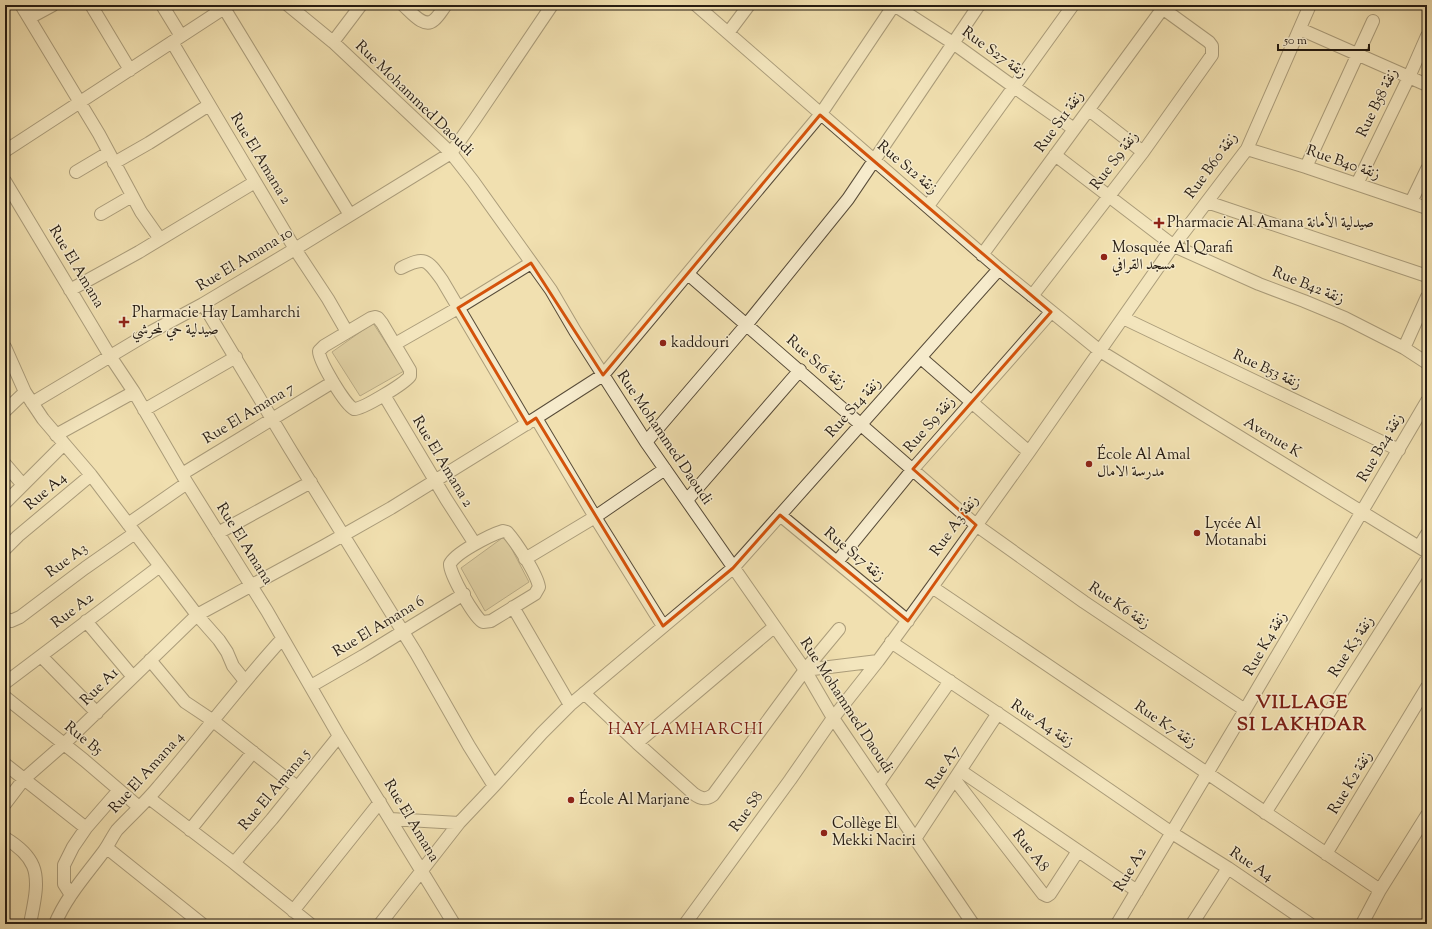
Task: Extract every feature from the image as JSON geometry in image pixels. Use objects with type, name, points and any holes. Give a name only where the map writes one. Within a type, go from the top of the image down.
[{"type":"street","points":[[21,5],[99,134],[145,218],[160,239]]},
{"type":"street","points":[[29,18],[53,5]]},
{"type":"street","points":[[91,5],[130,70]]},
{"type":"street","name":"Rue El Amana 2","points":[[162,5],[176,39],[209,105],[295,249],[328,299],[347,332]]},
{"type":"street","name":"Rue Mohammed Daoudi","points":[[288,5],[332,42],[451,153],[473,181],[551,290],[664,470],[687,500],[805,670],[833,718],[973,924]]},
{"type":"street","points":[[332,42],[361,5]]},
{"type":"street","points":[[403,5],[425,23],[434,20],[446,5]]},
{"type":"street","points":[[451,153],[552,5]]},
{"type":"street","name":"Rue S12 زنقة","points":[[696,5],[874,161],[928,206],[982,255],[1100,351]]},
{"type":"street","points":[[728,33],[749,5]]},
{"type":"street","name":"Rue S27 زنقة","points":[[894,5],[953,43],[1074,128]]},
{"type":"street","name":"Rue A1","points":[[5,804],[24,779],[97,713],[197,615],[391,508],[603,375],[820,114],[894,5]]},
{"type":"street","points":[[646,442],[747,324],[843,205],[979,5]]},
{"type":"street","points":[[928,206],[1073,5]]},
{"type":"street","points":[[5,150],[227,7],[350,215]]},
{"type":"street","name":"Rue S9 زنقة","points":[[1032,296],[1143,152],[1212,54],[1212,46],[1210,42],[1160,7]]},
{"type":"street","name":"Rue S11 زنقة","points":[[982,255],[1056,155],[1074,128],[1089,110],[1160,7]]},
{"type":"street","name":"Rue B60 زنقة","points":[[1100,351],[1174,246],[1247,149],[1300,29],[1305,7]]},
{"type":"street","points":[[1306,167],[1373,21]]},
{"type":"street","points":[[1300,29],[1427,85]]},
{"type":"street","name":"Rue B58 زنقة","points":[[1357,184],[1409,77],[1427,36]]},
{"type":"street","points":[[76,172],[155,139],[209,105]]},
{"type":"street","points":[[1089,110],[1143,152]]},
{"type":"street","name":"Rue B40 زنقة","points":[[1247,149],[1306,167],[1427,208]]},
{"type":"street","name":"Rue El Amana 10","points":[[32,403],[149,333],[203,304],[451,153]]},
{"type":"street","name":"Rue B42 زنقة","points":[[1056,155],[1174,246],[1258,284],[1345,318],[1404,348],[1427,363]]},
{"type":"street","points":[[1411,202],[1427,169]]},
{"type":"street","name":"Rue El Amana","points":[[5,181],[251,586],[401,839],[422,870],[454,924]]},
{"type":"street","points":[[70,290],[160,239],[255,182]]},
{"type":"street","points":[[101,214],[132,196]]},
{"type":"street","points":[[1207,202],[1427,276]]},
{"type":"street","points":[[401,268],[420,260],[427,262],[432,266],[531,421],[595,516],[663,626]]},
{"type":"street","points":[[395,344],[458,308],[531,263]]},
{"type":"street","name":"Rue S14 زنقة","points":[[380,924],[459,823],[542,733],[570,705],[733,568],[999,269]]},
{"type":"street","name":"Rue S16 زنقة","points":[[688,274],[800,370],[976,525]]},
{"type":"street","points":[[1404,348],[1427,297]]},
{"type":"street","points":[[203,304],[403,632],[494,786]]},
{"type":"street","name":"Rue S9 زنقة","points":[[837,562],[913,469],[1051,312]]},
{"type":"street","points":[[375,317],[382,323],[395,344],[410,370],[410,376],[404,382],[361,408],[354,409],[349,406],[320,359],[319,351],[324,346],[347,332],[375,317]]},
{"type":"street","name":"Rue B53 زنقة","points":[[1123,318],[1398,450]]},
{"type":"street","points":[[5,347],[10,374],[56,435],[91,475],[197,615],[218,640],[227,652],[233,666],[245,681]]},
{"type":"street","name":"Rue A3 زنقة","points":[[833,718],[908,621],[1100,351]]},
{"type":"street","name":"Avenue K","points":[[1100,351],[1423,549]]},
{"type":"street","points":[[144,410],[236,357]]},
{"type":"street","points":[[921,358],[1029,452]]},
{"type":"street","points":[[687,500],[800,370]]},
{"type":"street","name":"Rue El Amana 7","points":[[132,529],[185,478],[272,418],[333,382]]},
{"type":"street","points":[[5,411],[25,392]]},
{"type":"street","points":[[56,435],[134,392]]},
{"type":"street","name":"Rue El Amana 2","points":[[384,395],[434,480],[475,544]]},
{"type":"street","name":"Rue B24 زنقة","points":[[1362,512],[1427,401]]},
{"type":"street","points":[[5,503],[64,444]]},
{"type":"street","points":[[5,464],[23,485]]},
{"type":"street","points":[[525,559],[595,516],[664,470]]},
{"type":"street","name":"Rue A4","points":[[5,549],[18,536],[91,475]]},
{"type":"street","points":[[218,533],[311,482]]},
{"type":"street","name":"Rue K4 زنقة","points":[[1172,833],[1362,512]]},
{"type":"street","name":"Rue S17 زنقة","points":[[780,515],[908,621]]},
{"type":"street","name":"Rue K6 زنقة","points":[[976,525],[1084,602],[1246,710]]},
{"type":"street","name":"Rue A3","points":[[5,618],[11,621],[20,617],[85,568],[132,529]]},
{"type":"street","points":[[502,531],[507,532],[525,559],[537,579],[539,587],[535,594],[490,621],[483,622],[478,618],[451,571],[450,564],[454,558],[475,544],[502,531]]},
{"type":"street","points":[[1423,549],[1427,534]]},
{"type":"street","name":"Rue K3 زنقة","points":[[1265,813],[1427,559]]},
{"type":"street","name":"Rue A2","points":[[5,683],[160,566]]},
{"type":"street","name":"Rue K7 زنقة","points":[[932,587],[1380,890]]},
{"type":"street","name":"Rue El Amana 6","points":[[311,686],[464,594]]},
{"type":"street","points":[[513,607],[570,705]]},
{"type":"street","points":[[86,621],[133,677]]},
{"type":"street","points":[[637,743],[774,627]]},
{"type":"street","points":[[584,693],[694,794],[701,798],[709,798],[713,795],[805,670],[839,628]]},
{"type":"street","name":"Rue El Amana 4","points":[[55,924],[59,914],[71,895],[107,848],[118,830],[149,798],[212,720],[282,639]]},
{"type":"street","name":"Rue A4 زنقة","points":[[892,642],[1172,833]]},
{"type":"street","points":[[41,656],[97,713]]},
{"type":"street","points":[[150,660],[185,702],[212,720],[297,787]]},
{"type":"street","points":[[805,670],[878,661]]},
{"type":"street","points":[[878,784],[950,681]]},
{"type":"street","name":"Rue K2 زنقة","points":[[1326,854],[1427,687]]},
{"type":"street","name":"Rue B5","points":[[5,697],[139,807]]},
{"type":"street","name":"Rue A7","points":[[915,839],[998,713]]},
{"type":"street","name":"Rue S8","points":[[685,924],[786,786],[833,718]]},
{"type":"street","name":"Rue El Amana 5","points":[[234,863],[340,736]]},
{"type":"street","points":[[190,830],[253,752]]},
{"type":"street","points":[[5,764],[86,828]]},
{"type":"street","name":"Rue A8","points":[[958,775],[1042,894],[1047,896],[1050,894],[1078,851]]},
{"type":"street","name":"Rue A8","points":[[958,775],[1078,851],[1136,891]]},
{"type":"street","points":[[71,895],[64,884],[64,865],[73,847],[86,828],[119,790]]},
{"type":"street","points":[[149,798],[310,924]]},
{"type":"street","points":[[293,911],[380,802]]},
{"type":"street","points":[[1362,924],[1380,890],[1427,815]]},
{"type":"street","points":[[390,819],[459,823]]},
{"type":"street","name":"Rue A4","points":[[1172,833],[1228,868],[1310,924]]},
{"type":"street","name":"Rue A2","points":[[1117,924],[1172,833]]},
{"type":"street","points":[[5,838],[20,849],[33,866],[36,880],[30,924]]},
{"type":"street","points":[[107,848],[202,924]]},
{"type":"street","points":[[1192,924],[1228,868]]},
{"type":"highlighted area","points":[[820,115],[1051,312],[913,469],[976,525],[908,621],[780,515],[733,568],[663,626],[536,418],[527,424],[458,308],[531,263],[603,375]]},
{"type":"shaded area","points":[[373,323],[404,371],[360,396],[332,352]]},
{"type":"shaded area","points":[[505,536],[529,582],[485,611],[461,568]]},
{"type":"place","name":"Pharmacie Al Amana صيدلية الأمانة","points":[[1159,223]]},
{"type":"place","name":"Mosquée Al Qarafi مسجد القرافي","points":[[1104,257]]},
{"type":"place","name":"Pharmacie Hay Lamharchi صيدلية حي لمحرشي","points":[[124,322]]},
{"type":"place","name":"kaddouri","points":[[663,343]]},
{"type":"place","name":"École Al Amal مدرسة الامال","points":[[1089,464]]},
{"type":"place","name":"Lycée Al Motanabi","points":[[1197,533]]},
{"type":"place","name":"École Al Marjane","points":[[571,800]]},
{"type":"place","name":"Collège El Mekki Naciri","points":[[824,833]]},
{"type":"district","name":"VILLAGE SI LAKHDAR","points":[[1302,714]]},
{"type":"district","name":"HAY LAMHARCHI","points":[[686,730]]}]
